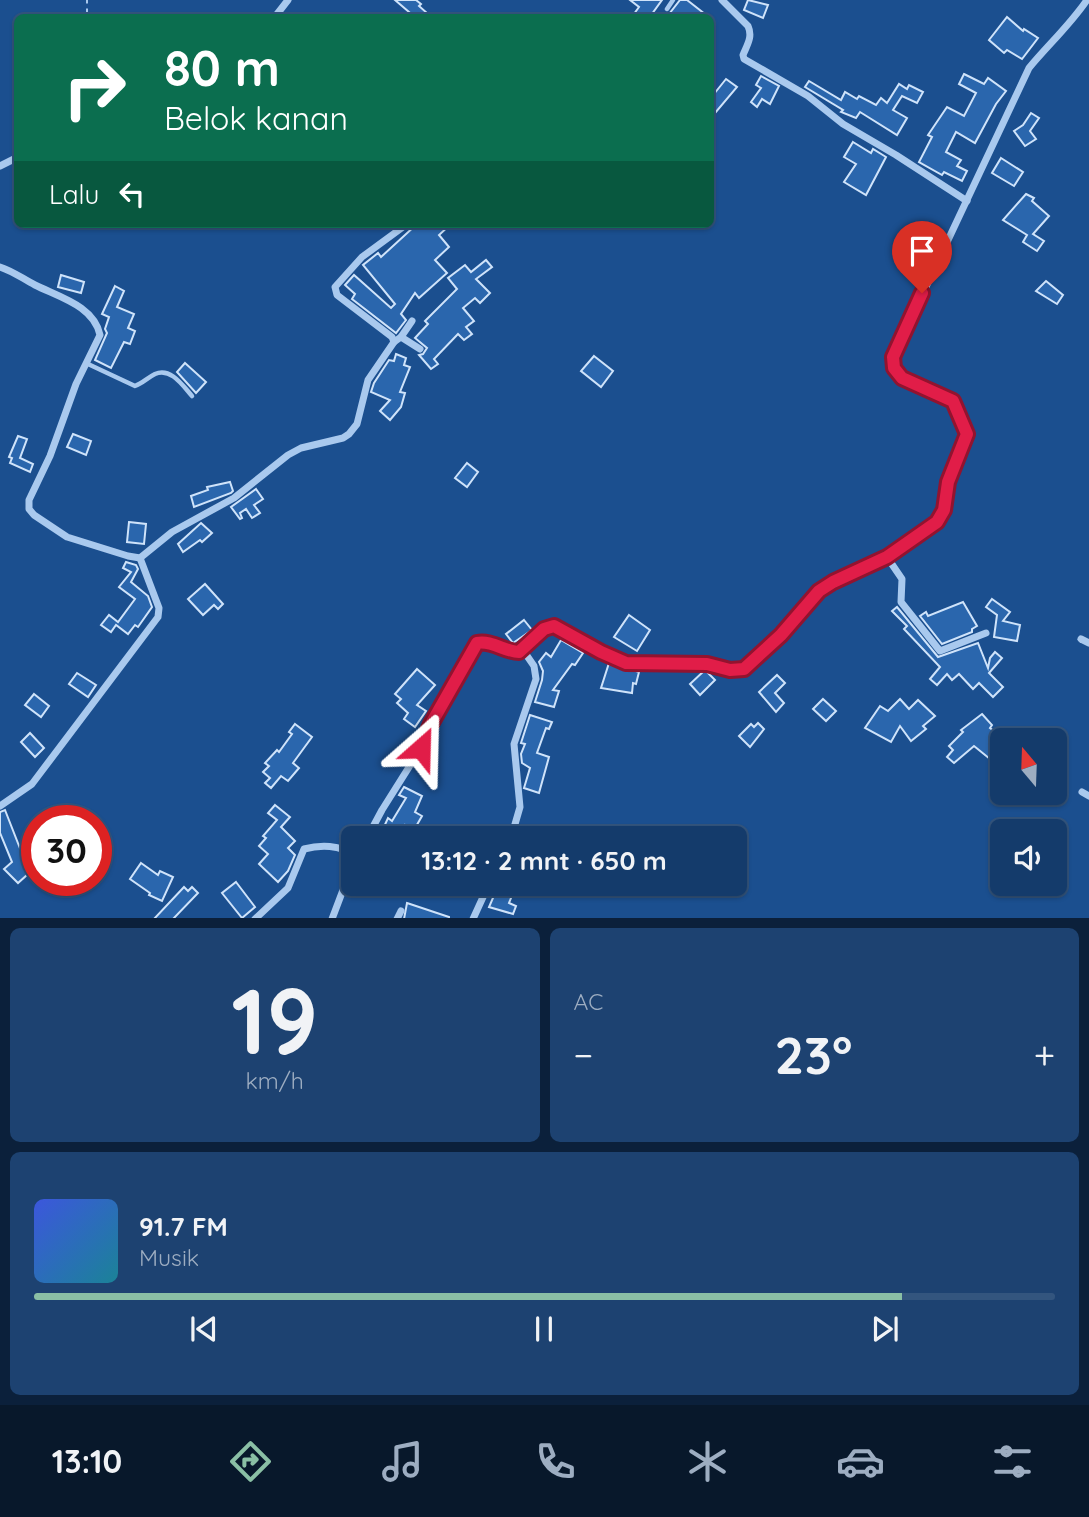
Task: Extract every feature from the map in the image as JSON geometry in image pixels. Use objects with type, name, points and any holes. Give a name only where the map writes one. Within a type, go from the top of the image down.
[{"type":"street","points":[[277,14],[288,0]]},
{"type":"street","points":[[722,0],[748,26],[750,38],[744,59],[808,96],[843,124],[967,201]]},
{"type":"street","points":[[373,826],[421,748],[431,724],[475,645],[483,642],[516,652],[523,650],[530,640],[544,629],[554,626],[626,663],[707,664],[730,670],[744,669],[781,635],[819,591],[887,557],[937,522],[944,510],[948,482],[967,434],[953,401],[902,378],[894,368],[893,357],[1029,68],[1087,0]]},
{"type":"street","points":[[402,228],[362,257],[334,287],[337,295],[391,337],[420,349]]},
{"type":"street","points":[[0,267],[65,298],[93,319],[100,335],[88,364],[75,384],[50,456],[29,500],[30,509],[34,515],[67,537],[141,558],[172,532],[234,498],[288,455],[301,448],[343,438],[349,434],[357,424],[368,380],[412,321]]},
{"type":"street","points":[[887,557],[902,579],[901,601],[940,652],[986,633]]},
{"type":"street","points":[[0,806],[32,784],[158,617],[159,608],[141,558]]},
{"type":"street","points":[[514,826],[520,807],[514,744],[536,679],[534,666],[523,650]]},
{"type":"street","points":[[256,918],[288,888],[304,849],[316,846],[341,849]]},
{"type":"street","points":[[331,918],[341,892]]},
{"type":"street","points":[[473,918],[484,896]]},
{"type":"lane","points":[[667,9],[673,0]]},
{"type":"lane","points":[[88,364],[135,386],[155,374],[168,374],[192,396]]},
{"type":"building","points":[[395,0],[416,0],[427,13],[411,14]]},
{"type":"building","points":[[630,0],[662,0],[652,14],[634,14],[639,7]]},
{"type":"building","points":[[680,0],[687,0],[705,14],[669,14]]},
{"type":"building","points":[[748,0],[768,5],[763,18],[744,10]]},
{"type":"building","points":[[1007,17],[1023,31],[1024,29],[1038,38],[1022,59],[1007,50],[1004,53],[989,40]]},
{"type":"building","points":[[964,74],[984,84],[988,78],[1006,91],[975,143],[956,132],[946,152],[961,160],[957,166],[967,171],[962,181],[944,172],[942,175],[919,162],[932,137],[928,135],[947,107],[964,116],[976,93],[959,84]]},
{"type":"building","points":[[761,76],[779,86],[770,104],[762,99],[757,107],[751,102],[761,88],[756,85]]},
{"type":"building","points":[[726,79],[737,87],[714,114],[714,94]]},
{"type":"building","points":[[809,81],[841,100],[845,92],[876,105],[881,98],[887,103],[899,84],[907,89],[909,85],[923,92],[917,103],[902,96],[893,110],[907,118],[897,135],[860,112],[856,118],[841,112],[843,110],[805,87]]},
{"type":"building","points":[[1031,113],[1039,118],[1030,131],[1036,139],[1025,146],[1014,131],[1023,125]]},
{"type":"building","points":[[853,142],[871,153],[873,149],[886,157],[866,195],[844,182],[856,164],[844,157]]},
{"type":"building","points":[[1001,158],[1023,172],[1014,186],[992,173]]},
{"type":"building","points":[[1026,194],[1034,198],[1032,201],[1049,216],[1033,234],[1044,241],[1037,251],[1023,242],[1027,235],[1003,220]]},
{"type":"building","points":[[413,228],[447,228],[439,235],[449,247],[435,260],[447,273],[419,298],[415,293],[401,314],[406,320],[396,333],[352,299],[355,294],[345,285],[354,275],[391,308],[395,304],[363,265],[378,253],[381,257]]},
{"type":"building","points":[[486,260],[492,267],[476,279],[490,293],[480,303],[475,298],[463,308],[474,321],[466,327],[472,334],[464,340],[458,334],[434,359],[438,364],[431,369],[419,355],[427,348],[415,338],[428,324],[425,321],[457,289],[448,278],[465,265],[471,272]]},
{"type":"building","points":[[61,275],[84,282],[81,293],[58,287]]},
{"type":"building","points":[[1046,281],[1063,295],[1057,304],[1036,291]]},
{"type":"building","points":[[115,286],[124,291],[117,307],[134,314],[128,328],[135,331],[130,344],[124,342],[111,368],[95,360],[107,333],[105,329],[109,317],[102,314]]},
{"type":"building","points":[[396,354],[406,358],[404,365],[410,367],[400,392],[405,393],[401,407],[390,420],[380,411],[390,400],[371,392],[389,360],[394,361]]},
{"type":"building","points":[[594,356],[613,371],[601,387],[581,371]]},
{"type":"building","points":[[185,363],[206,382],[196,393],[177,372]]},
{"type":"building","points":[[73,434],[91,441],[86,455],[67,447]]},
{"type":"building","points":[[18,436],[27,439],[20,458],[33,464],[30,472],[10,463],[12,458],[9,457]]},
{"type":"building","points":[[467,463],[478,472],[467,487],[455,478]]},
{"type":"building","points":[[230,482],[233,491],[231,493],[194,507],[191,496],[208,490],[207,487]]},
{"type":"building","points":[[256,489],[263,499],[254,505],[260,513],[252,518],[246,509],[240,513],[240,519],[231,507]]},
{"type":"building","points":[[129,522],[146,524],[144,544],[127,542]]},
{"type":"building","points":[[201,523],[212,533],[183,552],[178,544]]},
{"type":"building","points":[[126,562],[136,565],[138,569],[131,582],[148,596],[152,607],[138,627],[135,625],[128,634],[116,625],[111,632],[101,625],[109,615],[118,622],[135,599],[119,587],[131,572],[123,568]]},
{"type":"building","points":[[205,584],[223,604],[218,609],[214,605],[203,615],[188,599]]},
{"type":"building","points":[[992,599],[1010,612],[1003,621],[1020,625],[1017,641],[994,637],[997,615],[986,607]]},
{"type":"building","points":[[963,602],[977,626],[972,632],[942,644],[920,616],[926,612],[928,616]]},
{"type":"building","points":[[897,607],[938,657],[978,643],[988,668],[990,658],[995,652],[1002,658],[989,673],[1003,687],[993,697],[979,683],[973,689],[959,674],[952,680],[947,674],[937,685],[930,679],[940,667],[904,629],[907,626],[892,611]]},
{"type":"building","points":[[629,615],[650,630],[637,651],[614,637]]},
{"type":"building","points":[[524,620],[532,630],[513,643],[506,634]]},
{"type":"building","points":[[561,640],[583,653],[553,690],[559,691],[554,707],[535,702],[543,671],[539,662],[546,653],[551,657]]},
{"type":"building","points":[[609,663],[639,672],[636,684],[633,683],[632,693],[601,688]]},
{"type":"building","points":[[417,669],[435,685],[417,705],[426,711],[415,727],[404,719],[408,713],[397,703],[401,699],[395,694]]},
{"type":"building","points":[[705,670],[715,680],[700,695],[690,684]]},
{"type":"building","points":[[77,673],[96,685],[88,697],[69,684]]},
{"type":"building","points":[[777,675],[785,683],[775,693],[784,703],[776,712],[759,692]]},
{"type":"building","points":[[34,694],[49,706],[41,717],[25,705]]},
{"type":"building","points":[[823,699],[836,711],[826,721],[813,709]]},
{"type":"building","points":[[900,699],[909,709],[918,700],[935,716],[923,726],[926,729],[911,741],[900,726],[891,742],[865,728],[880,706],[888,711]]},
{"type":"building","points":[[982,714],[992,725],[990,759],[974,746],[954,763],[947,757],[953,750],[949,746],[963,732],[961,730]]},
{"type":"building","points":[[530,715],[552,722],[549,729],[546,728],[537,753],[549,757],[539,793],[524,788],[530,768],[522,763],[521,754],[525,744],[521,743]]},
{"type":"building","points":[[758,723],[764,729],[750,747],[739,736],[751,724],[754,727]]},
{"type":"building","points":[[295,724],[312,737],[293,763],[299,768],[288,781],[281,776],[271,788],[265,783],[270,778],[263,772],[269,766],[265,763],[277,750],[279,752],[292,734],[289,732]]},
{"type":"building","points":[[30,733],[44,748],[35,757],[21,742]]},
{"type":"building","points":[[404,787],[422,796],[415,812],[422,816],[416,826],[384,826],[388,818],[392,821],[406,798],[399,795]]},
{"type":"building","points":[[275,805],[290,817],[281,827],[295,841],[288,848],[295,855],[288,871],[278,882],[259,864],[268,854],[259,846],[266,838],[263,836],[277,820],[268,813]]},
{"type":"building","points":[[5,810],[21,851],[21,880],[18,883],[4,869],[12,862],[0,833],[0,812]]},
{"type":"building","points":[[141,863],[158,875],[160,871],[173,877],[162,901],[149,895],[150,893],[130,879]]},
{"type":"building","points":[[236,882],[255,907],[242,918],[222,893]]},
{"type":"building","points":[[184,887],[188,891],[192,887],[198,893],[174,918],[155,918]]},
{"type":"building","points":[[494,896],[512,896],[509,903],[516,906],[513,914],[489,907]]},
{"type":"building","points":[[407,903],[449,917],[449,918],[404,918]]},
{"type":"route","points":[[421,748],[431,724],[477,643],[483,642],[519,652],[544,629],[554,626],[626,663],[707,664],[735,671],[744,669],[781,635],[819,591],[887,557],[937,522],[944,510],[948,482],[967,434],[958,407],[953,401],[902,378],[894,368],[893,357],[922,293]]}]
